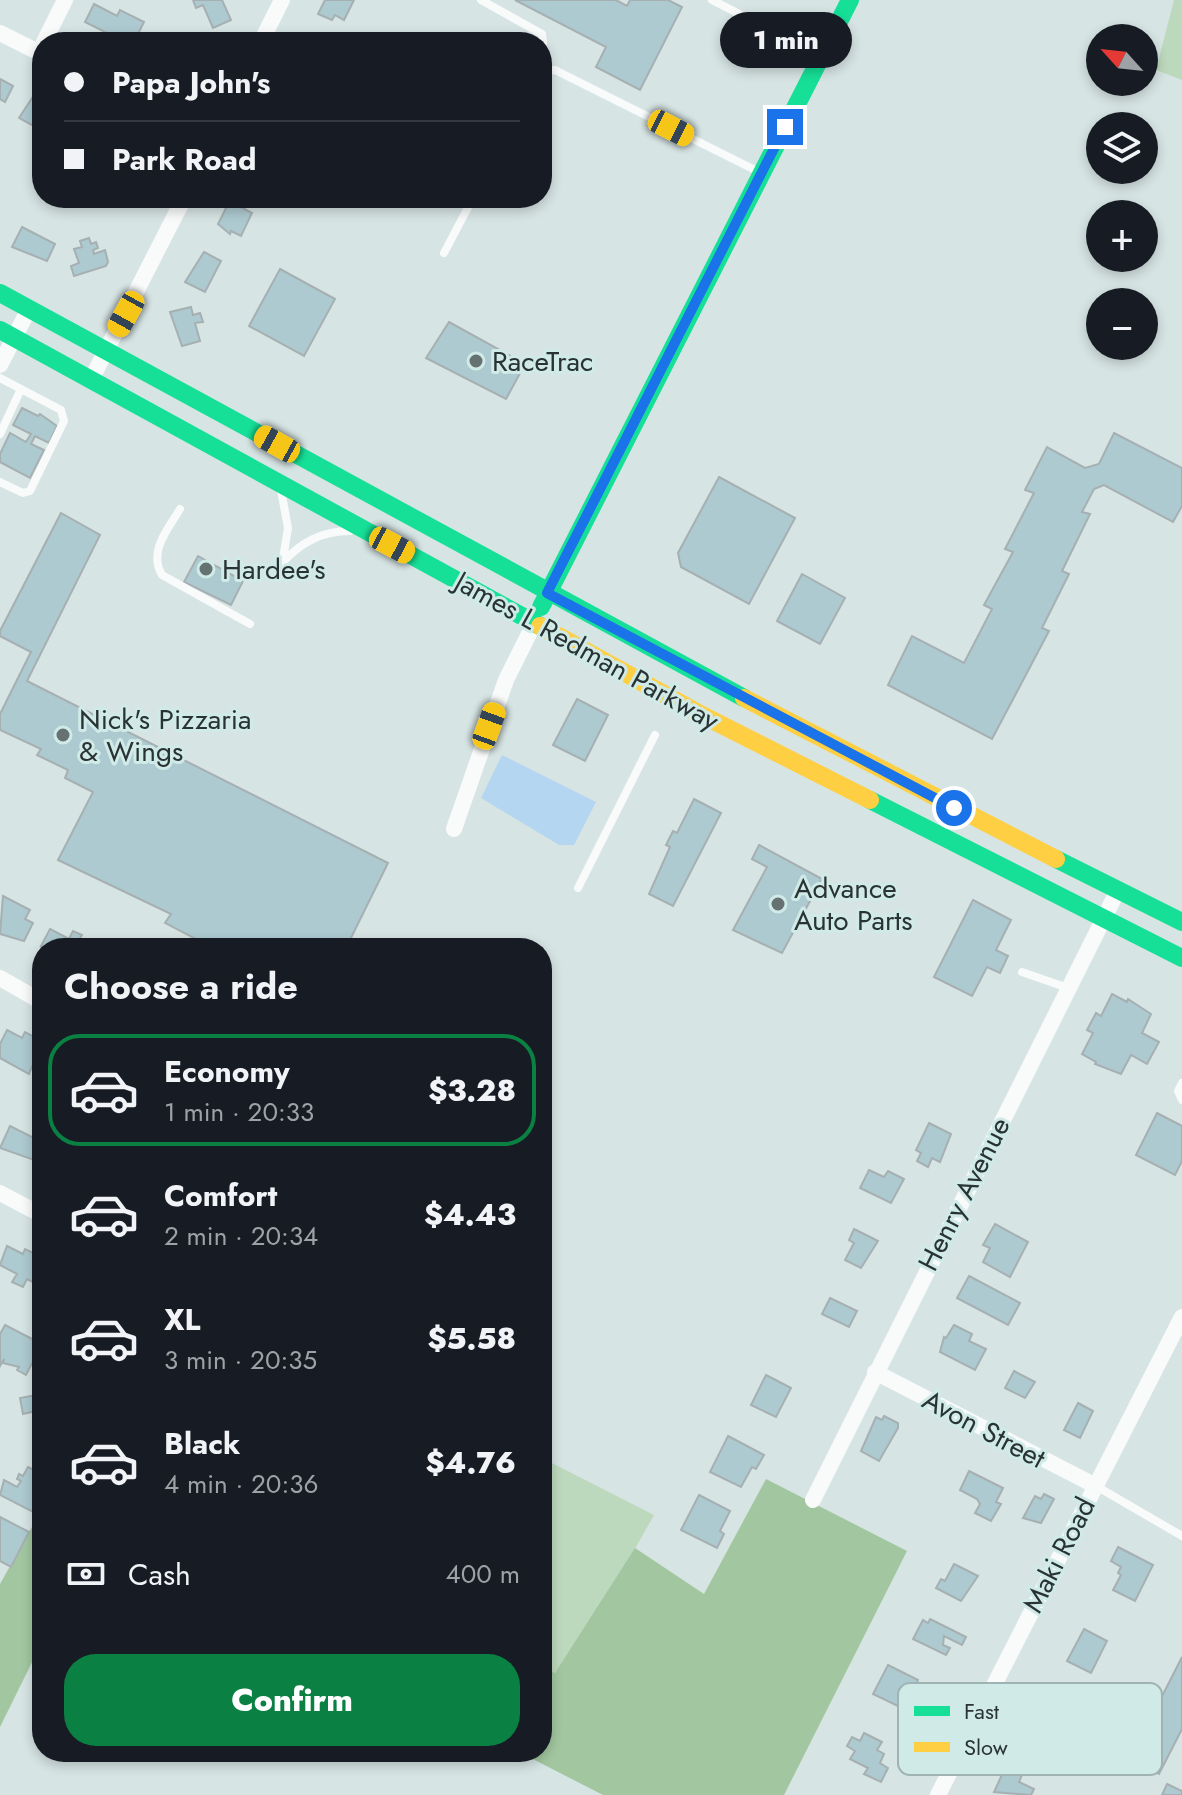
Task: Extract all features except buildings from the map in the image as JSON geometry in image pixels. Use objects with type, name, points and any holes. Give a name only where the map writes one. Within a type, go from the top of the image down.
[{"type":"main road","points":[[535,622],[850,0]]},
{"type":"main road","name":"James L Redman Parkway","points":[[0,293],[250,429],[330,479],[547,593],[829,750],[1182,922]]},
{"type":"main road","name":"James L Redman Parkway","points":[[7,334],[278,483],[321,502],[366,531],[535,622],[1182,958]]},
{"type":"main road","points":[[131,402],[145,395],[159,396],[198,416],[250,429]]},
{"type":"main road","points":[[174,426],[242,446],[292,475],[330,479]]},
{"type":"main road","points":[[321,502],[356,510],[494,586],[521,594],[547,593]]},
{"type":"street","points":[[50,32],[65,0]]},
{"type":"street","points":[[266,32],[282,0]]},
{"type":"street","points":[[0,33],[32,44]]},
{"type":"street","points":[[91,380],[179,208]]},
{"type":"street","points":[[0,365],[7,334],[29,309]]},
{"type":"street","points":[[454,829],[506,680],[535,622]]},
{"type":"street","name":"Henry Avenue","points":[[813,1500],[1118,890]]},
{"type":"street","points":[[0,978],[32,996]]},
{"type":"street","points":[[0,1193],[32,1210]]},
{"type":"street","name":"Maki Road","points":[[994,1683],[1182,1317]]},
{"type":"street","name":"Avon Street","points":[[875,1372],[1094,1485]]},
{"type":"street","name":"Maki Road","points":[[938,1795],[948,1775]]},
{"type":"lane","points":[[481,0],[538,32]]},
{"type":"lane","points":[[712,0],[821,56]]},
{"type":"lane","points":[[552,73],[761,174]]},
{"type":"lane","points":[[444,253],[468,208]]},
{"type":"lane","points":[[0,378],[61,410],[64,421],[58,439],[30,491],[23,493],[0,482]]},
{"type":"lane","points":[[0,434],[21,389]]},
{"type":"lane","points":[[278,483],[288,528],[281,564],[295,549],[312,538],[336,531],[366,531]]},
{"type":"lane","points":[[180,509],[160,542],[157,566],[162,575],[250,624]]},
{"type":"lane","points":[[578,888],[655,735]]},
{"type":"lane","points":[[1022,972],[1068,988]]},
{"type":"lane","points":[[1182,1083],[1178,1091],[1182,1100]]},
{"type":"lane","points":[[1094,1485],[1182,1536]]},
{"type":"green space","points":[[1174,0],[1182,0],[1182,80],[1158,71]]},
{"type":"green space","points":[[552,1463],[654,1515],[611,1591],[555,1673],[552,1671]]},
{"type":"green space","points":[[766,1479],[907,1551],[784,1795],[603,1795],[539,1762],[552,1762],[552,1671],[555,1673],[635,1548],[704,1594]]},
{"type":"green space","points":[[32,1527],[32,1662],[0,1727],[0,1584]]},
{"type":"water","points":[[502,755],[596,802],[574,845],[559,845],[481,798]]},
{"type":"traffic: fast","points":[[541,607],[850,0]]},
{"type":"traffic: fast","points":[[0,293],[744,698]]},
{"type":"traffic: fast","points":[[0,330],[540,626]]},
{"type":"traffic: fast","points":[[870,800],[1182,958]]},
{"type":"traffic: fast","points":[[1056,859],[1182,922]]},
{"type":"traffic: slow","points":[[540,626],[698,713],[870,800]]},
{"type":"traffic: slow","points":[[744,698],[1056,859]]},
{"type":"place","name":"RaceTrac","points":[[476,361]]},
{"type":"place","name":"Hardee's","points":[[206,569]]},
{"type":"place","name":"Nick's Pizzaria & Wings","points":[[63,735]]},
{"type":"place","name":"Advance Auto Parts","points":[[778,904]]},
{"type":"route","points":[[785,127],[547,593],[954,808]]}]
